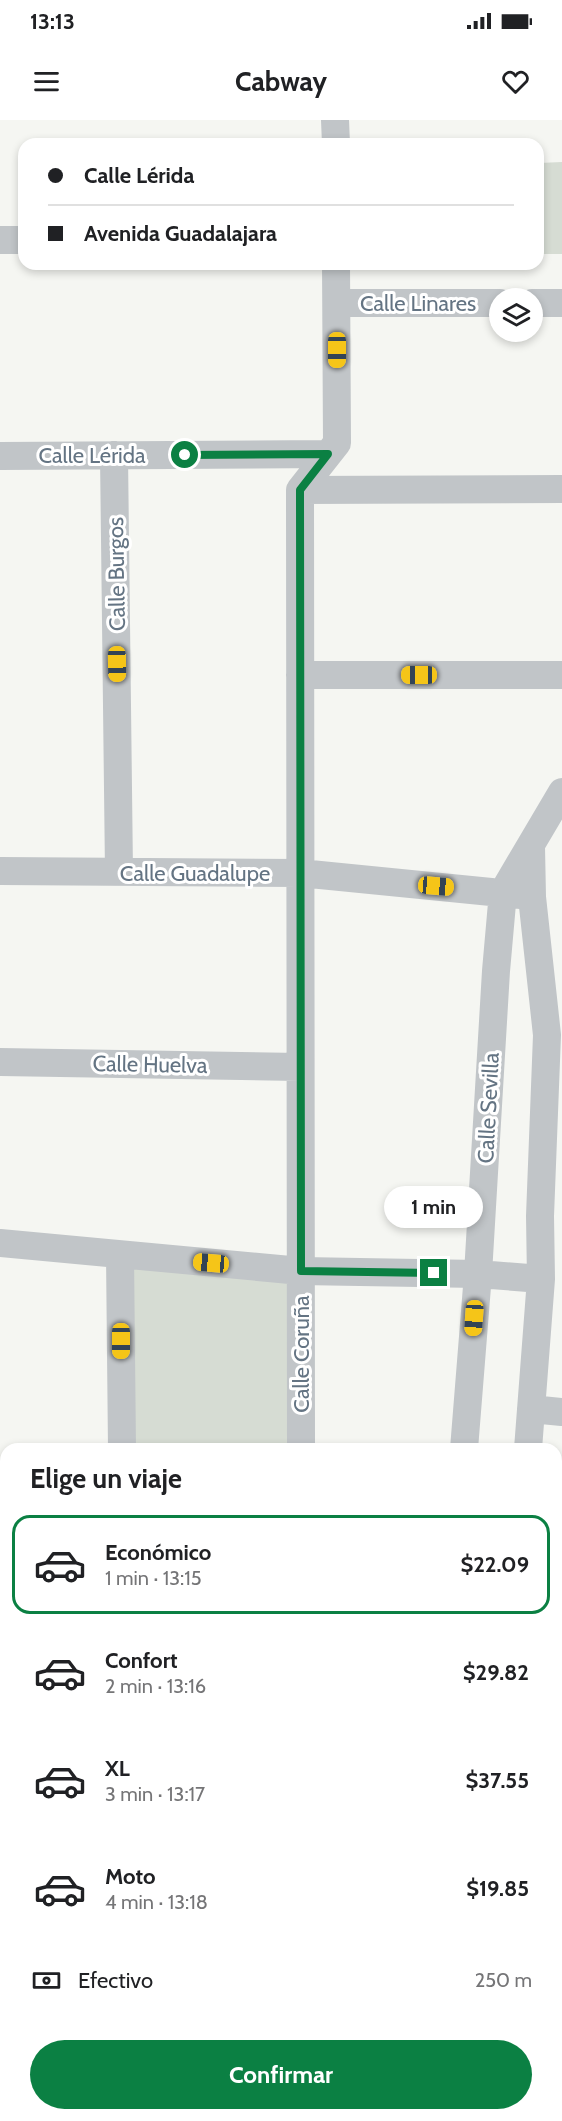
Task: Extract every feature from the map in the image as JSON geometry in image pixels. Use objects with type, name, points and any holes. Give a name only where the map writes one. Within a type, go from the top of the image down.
[{"type":"street","points":[[336,120],[336,138]]},
{"type":"street","points":[[0,240],[18,240]]},
{"type":"street","points":[[300,490],[337,443],[336,270]]},
{"type":"street","name":"Calle Linares","points":[[337,303],[489,303]]},
{"type":"street","points":[[543,303],[562,303]]},
{"type":"street","name":"Calle Lérida","points":[[0,456],[328,454]]},
{"type":"street","name":"Calle Burgos","points":[[114,455],[119,872]]},
{"type":"street","points":[[300,490],[562,489]]},
{"type":"street","name":"Calle Coruña","points":[[300,490],[301,1443]]},
{"type":"street","points":[[300,675],[562,675]]},
{"type":"street","name":"Calle Sevilla","points":[[464,1443],[503,892],[562,792]]},
{"type":"street","points":[[528,1443],[541,1280],[551,1217],[554,1035],[532,897],[531,847]]},
{"type":"street","name":"Calle Guadalupe","points":[[0,871],[300,873],[503,892],[532,897]]},
{"type":"street","name":"Calle Huelva","points":[[0,1062],[300,1067]]},
{"type":"street","points":[[0,1243],[301,1271],[478,1274],[541,1280]]},
{"type":"street","points":[[120,1255],[122,1443]]},
{"type":"street","points":[[531,1409],[562,1412]]},
{"type":"shaded area","points":[[562,162],[562,254],[544,254],[544,163]]},
{"type":"shaded area","points":[[120,1255],[301,1271],[301,1443],[122,1443]]},
{"type":"route","points":[[185,455],[328,454],[300,490],[301,1271],[434,1273]]}]
